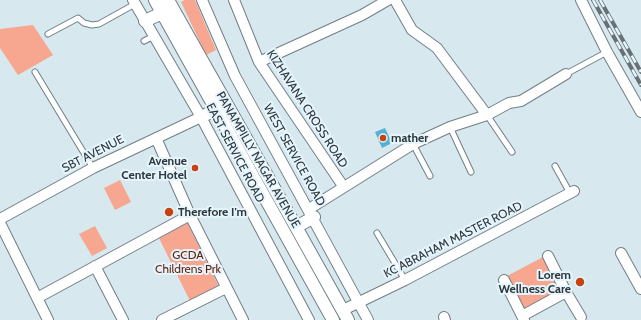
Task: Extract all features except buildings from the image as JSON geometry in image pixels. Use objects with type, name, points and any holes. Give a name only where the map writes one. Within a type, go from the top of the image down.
[{"type":"street","name":"WEST SERVICE ROAD","points":[[202,0],[236,76],[368,320]]},
{"type":"street","name":"KIZHAVANA CROSS ROAD","points":[[234,0],[259,62],[342,186]]},
{"type":"street","points":[[259,62],[362,15],[388,0]]},
{"type":"street","points":[[395,0],[412,30],[437,48],[487,115]]},
{"type":"street","points":[[581,0],[607,52],[641,112]]},
{"type":"street","name":"EAST SERVICE ROAD","points":[[134,2],[201,117],[309,320]]},
{"type":"street","points":[[146,21],[161,3]]},
{"type":"street","name":"PANAMPILLY NAGAR AVENUE","points":[[161,3],[221,107],[296,227],[345,315]]},
{"type":"street","points":[[296,227],[342,186],[412,144],[450,127],[487,115],[509,103],[521,100],[566,74]]},
{"type":"street","points":[[201,117],[221,107]]},
{"type":"street","name":"PANAMPILLY NAGAR AVENUE","points":[[221,107],[333,320]]},
{"type":"street","name":"SBT AVENUE","points":[[0,220],[93,168],[201,117]]},
{"type":"street","points":[[156,138],[190,215],[243,320]]},
{"type":"street","name":"KC ABRAHAM MASTER ROAD","points":[[345,315],[359,302],[405,280],[572,192]]},
{"type":"street","points":[[37,298],[190,215]]},
{"type":"street","points":[[0,223],[48,320]]},
{"type":"street","points":[[621,253],[641,288]]},
{"type":"street","points":[[548,256],[555,265],[566,292],[580,317]]},
{"type":"street","points":[[95,266],[123,320]]},
{"type":"street","points":[[504,280],[523,318],[566,292]]},
{"type":"street","points":[[162,320],[226,288]]},
{"type":"lane","points":[[48,34],[78,18],[84,23],[92,25],[99,24],[134,2]]},
{"type":"lane","points":[[144,41],[154,36]]},
{"type":"lane","points":[[566,74],[607,52]]},
{"type":"lane","points":[[35,72],[93,168]]},
{"type":"lane","points":[[487,115],[512,152]]},
{"type":"lane","points":[[450,127],[470,172]]},
{"type":"lane","points":[[412,144],[430,176]]},
{"type":"lane","points":[[555,166],[572,192]]},
{"type":"lane","points":[[377,233],[405,280]]},
{"type":"green space","points":[[185,0],[195,0],[216,50],[206,55],[181,2]]},
{"type":"green space","points":[[33,25],[53,55],[18,75],[0,48],[0,29]]},
{"type":"green space","points":[[120,180],[131,202],[115,210],[104,188]]},
{"type":"green space","name":"GCDA Childrens Prk","points":[[187,222],[219,287],[190,301],[158,236]]},
{"type":"green space","points":[[95,226],[107,248],[92,256],[79,234]]},
{"type":"green space","points":[[543,257],[560,288],[558,293],[525,310],[507,276]]},
{"type":"water","name":"mather","points":[[385,128],[392,143],[382,148],[375,132]]},
{"type":"railway","points":[[593,0],[641,85]]},
{"type":"railway","points":[[600,0],[641,72]]},
{"type":"place","name":"mather","points":[[383,138]]},
{"type":"place","name":"Avenue Center Hotel","points":[[195,168]]},
{"type":"place","name":"Therefore I'm","points":[[169,212]]},
{"type":"place","name":"Lorem Wellness Care","points":[[580,282]]}]
